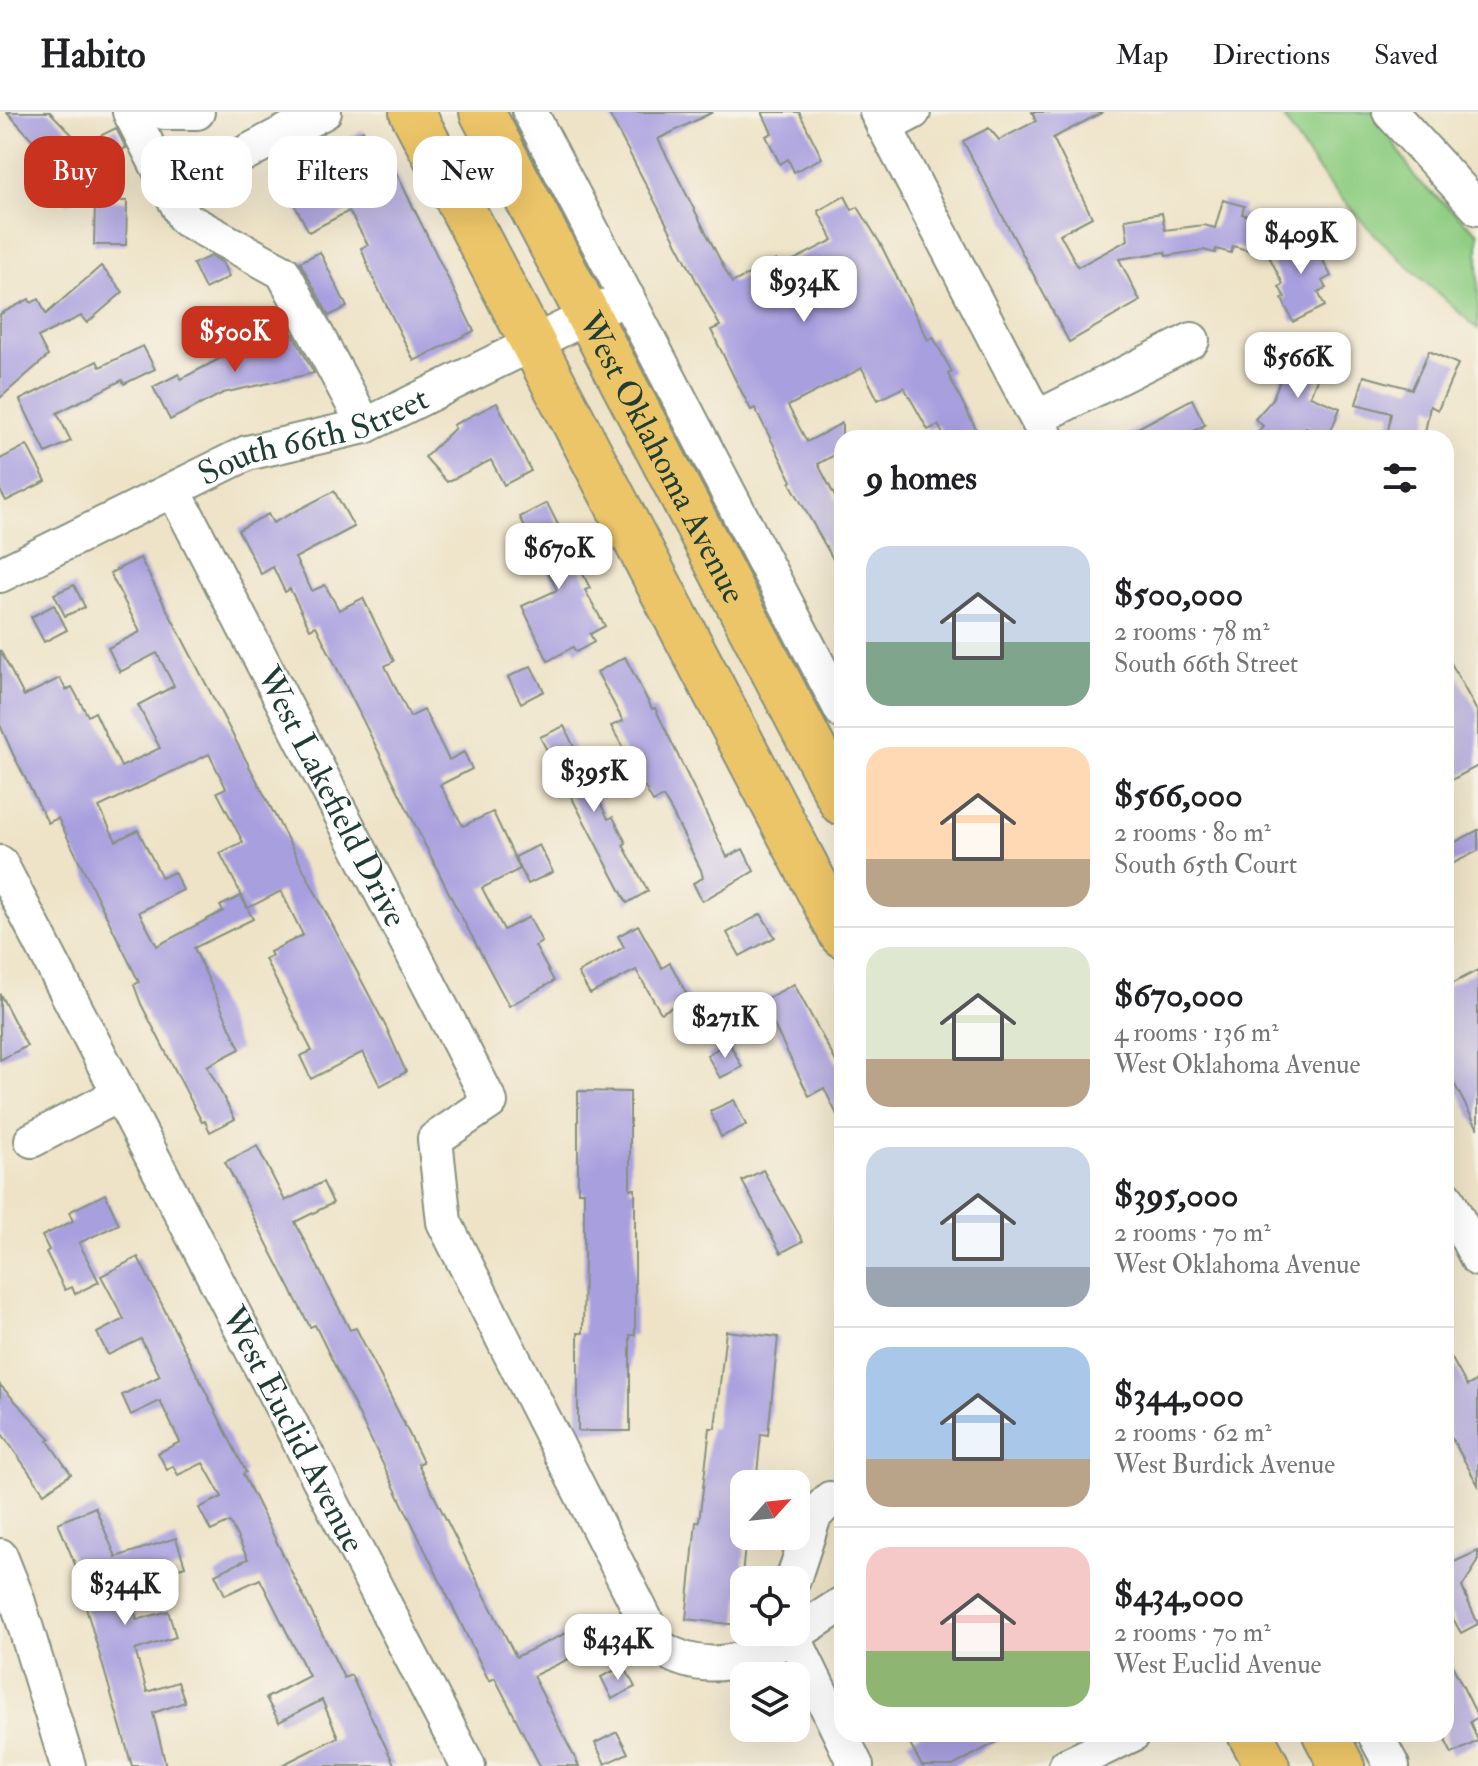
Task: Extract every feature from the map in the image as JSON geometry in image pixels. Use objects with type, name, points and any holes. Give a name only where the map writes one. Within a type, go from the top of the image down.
[{"type":"main road","name":"West Oklahoma Avenue","points":[[412,112],[834,920]]},
{"type":"main road","name":"West Oklahoma Avenue","points":[[482,112],[609,307],[834,786]]},
{"type":"main road","points":[[1254,1742],[1267,1766]]},
{"type":"main road","points":[[1329,1742],[1342,1766]]},
{"type":"street","points":[[130,112],[142,136]]},
{"type":"street","points":[[164,112],[196,112]]},
{"type":"street","points":[[252,150],[324,112]]},
{"type":"street","name":"West Oklahoma Avenue","points":[[530,112],[609,307],[834,697]]},
{"type":"street","points":[[1390,112],[1478,208]]},
{"type":"street","points":[[891,117],[1042,428],[1192,340]]},
{"type":"street","points":[[179,208],[185,219],[283,272],[365,426]]},
{"type":"street","name":"South 66th Street","points":[[0,575],[247,453],[365,426],[609,307]]},
{"type":"street","name":"West Lakefield Drive","points":[[174,491],[490,1102],[435,1139],[436,1176],[444,1222],[659,1647],[678,1660],[700,1664],[737,1663],[769,1646]]},
{"type":"street","name":"West Euclid Avenue","points":[[0,863],[468,1766]]},
{"type":"street","points":[[32,1140],[120,1094]]},
{"type":"street","points":[[1454,1212],[1478,1259]]},
{"type":"street","points":[[798,1566],[814,1516],[830,1499],[834,1500]]},
{"type":"street","points":[[0,1556],[16,1596],[68,1766]]},
{"type":"street","points":[[810,1623],[834,1609]]},
{"type":"street","points":[[797,1646],[834,1721]]},
{"type":"street","points":[[844,1742],[855,1764]]},
{"type":"street","points":[[1066,1766],[1116,1742]]},
{"type":"street","points":[[1379,1742],[1392,1766]]},
{"type":"green space","points":[[1281,112],[1375,112],[1417,180],[1478,233],[1478,329],[1396,255],[1345,202],[1321,174]]},
{"type":"building","points":[[7,112],[50,112],[73,136],[29,136]]},
{"type":"building","points":[[608,112],[713,112],[658,139],[732,283],[776,260],[780,267],[833,240],[818,211],[845,196],[852,210],[858,207],[880,243],[928,340],[933,337],[952,372],[948,374],[976,430],[941,430],[938,425],[928,430],[904,387],[878,400],[862,368],[788,406],[807,442],[842,423],[842,430],[834,430],[834,455],[818,464],[834,495],[834,561],[711,330],[720,326]]},
{"type":"building","points":[[762,112],[799,112],[822,158],[794,172],[788,159],[780,164],[766,136],[772,133]]},
{"type":"building","points":[[1032,112],[1103,112],[1053,138],[1092,217],[1060,234],[1078,267],[1128,240],[1125,219],[1162,213],[1165,230],[1204,225],[1215,228],[1223,200],[1244,206],[1242,214],[1263,220],[1254,252],[1233,246],[1231,253],[1216,249],[1215,253],[1203,250],[1166,256],[1165,252],[1119,259],[1140,301],[1069,342],[963,141],[989,128],[999,140],[1036,121]]},
{"type":"building","points":[[116,128],[120,136],[100,136]]},
{"type":"building","points":[[363,130],[366,136],[351,136]]},
{"type":"building","points":[[397,174],[474,331],[414,361],[372,276],[361,248],[368,245],[349,211],[309,232],[296,208],[397,208]]},
{"type":"building","points":[[127,201],[126,245],[94,245],[95,208],[125,208]]},
{"type":"building","points":[[1309,233],[1331,276],[1322,281],[1326,288],[1318,292],[1325,306],[1293,322],[1282,299],[1285,297],[1279,287],[1283,284],[1268,254]]},
{"type":"building","points":[[320,252],[347,307],[329,316],[300,262]]},
{"type":"building","points":[[211,256],[222,262],[229,277],[205,289],[193,264]]},
{"type":"building","points":[[101,266],[123,292],[87,323],[81,316],[38,337],[48,356],[0,398],[0,314],[29,299],[31,303],[39,299],[46,314]]},
{"type":"building","points":[[293,334],[314,373],[223,393],[170,420],[153,387],[179,374],[181,379],[223,357],[221,350]]},
{"type":"building","points":[[1296,342],[1327,355],[1310,396],[1340,408],[1331,430],[1306,427],[1303,430],[1259,430],[1263,426],[1255,419],[1272,400]]},
{"type":"building","points":[[143,346],[155,369],[124,384],[122,380],[57,413],[71,441],[46,453],[20,400],[97,361],[100,367]]},
{"type":"building","points":[[1429,351],[1458,364],[1438,410],[1430,406],[1426,430],[1388,430],[1391,413],[1356,404],[1364,376],[1412,389]]},
{"type":"building","points":[[1192,399],[1205,425],[1196,430],[1134,430]]},
{"type":"building","points":[[497,403],[531,471],[504,485],[491,460],[447,482],[425,457],[455,428],[453,425]]},
{"type":"building","points":[[27,445],[46,481],[6,501],[0,490],[0,459]]},
{"type":"building","points":[[334,491],[354,527],[295,558],[312,591],[325,585],[339,610],[363,598],[394,661],[385,666],[410,717],[424,710],[449,760],[464,752],[472,769],[440,785],[463,826],[493,812],[520,869],[482,888],[504,930],[529,917],[542,942],[535,946],[554,981],[509,1006],[316,626],[310,629],[290,589],[285,592],[273,567],[261,574],[238,530],[268,514],[273,523]]},
{"type":"building","points":[[547,503],[590,588],[585,590],[605,626],[590,634],[594,642],[576,652],[573,647],[548,661],[522,606],[557,590],[520,517]]},
{"type":"building","points":[[140,558],[387,1029],[406,1072],[380,1086],[363,1052],[311,1079],[300,1056],[312,1051],[265,959],[272,956],[270,952],[303,935],[281,891],[248,908],[220,853],[243,842],[217,792],[226,788],[209,754],[99,807],[116,841],[138,830],[162,878],[174,872],[183,890],[139,912],[157,946],[223,911],[220,906],[241,896],[253,919],[194,948],[240,1049],[207,1066],[235,1119],[210,1132],[141,1004],[134,985],[139,982],[58,818],[48,823],[13,754],[0,725],[0,650],[24,696],[60,678],[66,690],[72,687],[88,716],[95,712],[121,767],[160,748],[138,705],[174,686],[157,653],[120,672],[108,648],[140,632],[110,573]]},
{"type":"building","points":[[74,585],[85,607],[65,616],[54,594]]},
{"type":"building","points":[[54,605],[67,630],[44,642],[31,617]]},
{"type":"building","points":[[625,657],[652,709],[655,708],[727,857],[743,849],[754,871],[702,901],[693,883],[703,878],[701,870],[671,810],[663,797],[653,802],[611,726],[623,721],[597,672]]},
{"type":"building","points":[[531,666],[544,691],[521,703],[508,677]]},
{"type":"building","points":[[1454,669],[1478,713],[1478,766],[1454,779]]},
{"type":"building","points":[[564,726],[608,819],[613,817],[626,843],[623,845],[648,891],[627,903],[540,737]]},
{"type":"building","points":[[1478,830],[1478,851],[1454,863],[1454,843]]},
{"type":"building","points":[[539,845],[553,872],[528,884],[515,857]]},
{"type":"building","points":[[761,914],[775,937],[740,956],[727,933]]},
{"type":"building","points":[[638,925],[662,968],[670,963],[689,998],[661,1013],[636,970],[590,994],[578,973],[624,947],[618,936]]},
{"type":"building","points":[[1478,970],[1478,1129],[1454,1083],[1454,983]]},
{"type":"building","points":[[794,984],[834,1058],[834,1109],[824,1088],[809,1096],[762,1001]]},
{"type":"building","points":[[0,994],[27,1046],[0,1060]]},
{"type":"building","points":[[729,1042],[742,1067],[720,1078],[707,1055]]},
{"type":"building","points":[[578,1091],[630,1092],[630,1189],[635,1189],[635,1335],[630,1335],[630,1431],[578,1431],[578,1333],[583,1333],[584,1192],[578,1192]]},
{"type":"building","points":[[734,1100],[746,1125],[721,1137],[710,1111]]},
{"type":"building","points":[[257,1146],[285,1201],[323,1182],[333,1203],[295,1222],[350,1330],[356,1328],[381,1377],[423,1462],[418,1464],[516,1657],[566,1633],[577,1655],[533,1676],[579,1766],[540,1766],[495,1678],[489,1681],[315,1325],[310,1327],[225,1162]]},
{"type":"building","points":[[763,1170],[803,1241],[781,1253],[742,1181]]},
{"type":"building","points":[[105,1194],[119,1224],[79,1243],[99,1282],[75,1294],[72,1287],[65,1290],[46,1252],[49,1250],[42,1236],[73,1221],[69,1212]]},
{"type":"building","points":[[138,1257],[246,1472],[243,1474],[344,1678],[351,1675],[395,1766],[280,1766],[338,1737],[322,1700],[279,1722],[266,1698],[309,1676],[260,1579],[225,1595],[215,1574],[248,1559],[230,1522],[211,1531],[199,1508],[222,1497],[203,1463],[178,1475],[173,1466],[167,1470],[158,1453],[180,1442],[160,1401],[131,1415],[122,1395],[160,1376],[141,1339],[108,1355],[97,1333],[124,1319],[101,1276]]},
{"type":"building","points":[[726,1331],[778,1337],[768,1435],[761,1434],[757,1470],[730,1470],[730,1550],[745,1550],[743,1566],[730,1566],[730,1624],[686,1619],[710,1428],[715,1428]]},
{"type":"building","points":[[1454,1362],[1467,1386],[1478,1380],[1478,1485],[1454,1442]]},
{"type":"building","points":[[0,1385],[51,1439],[48,1441],[71,1474],[44,1493],[0,1431]]},
{"type":"building","points":[[95,1507],[116,1557],[176,1538],[185,1566],[126,1584],[137,1620],[168,1611],[176,1637],[135,1650],[147,1692],[178,1682],[185,1702],[153,1713],[166,1766],[132,1766],[80,1587],[84,1586],[58,1523]]},
{"type":"building","points":[[1478,1551],[1478,1562],[1462,1587],[1478,1624],[1461,1633],[1454,1621],[1454,1562]]},
{"type":"building","points":[[624,1666],[635,1687],[612,1699],[601,1677]]},
{"type":"building","points":[[1454,1669],[1478,1717],[1470,1722],[1478,1741],[1452,1754],[1446,1742],[1454,1742]]},
{"type":"building","points":[[617,1732],[628,1753],[605,1764],[595,1743]]},
{"type":"building","points":[[909,1742],[996,1742],[953,1766],[922,1766]]}]
